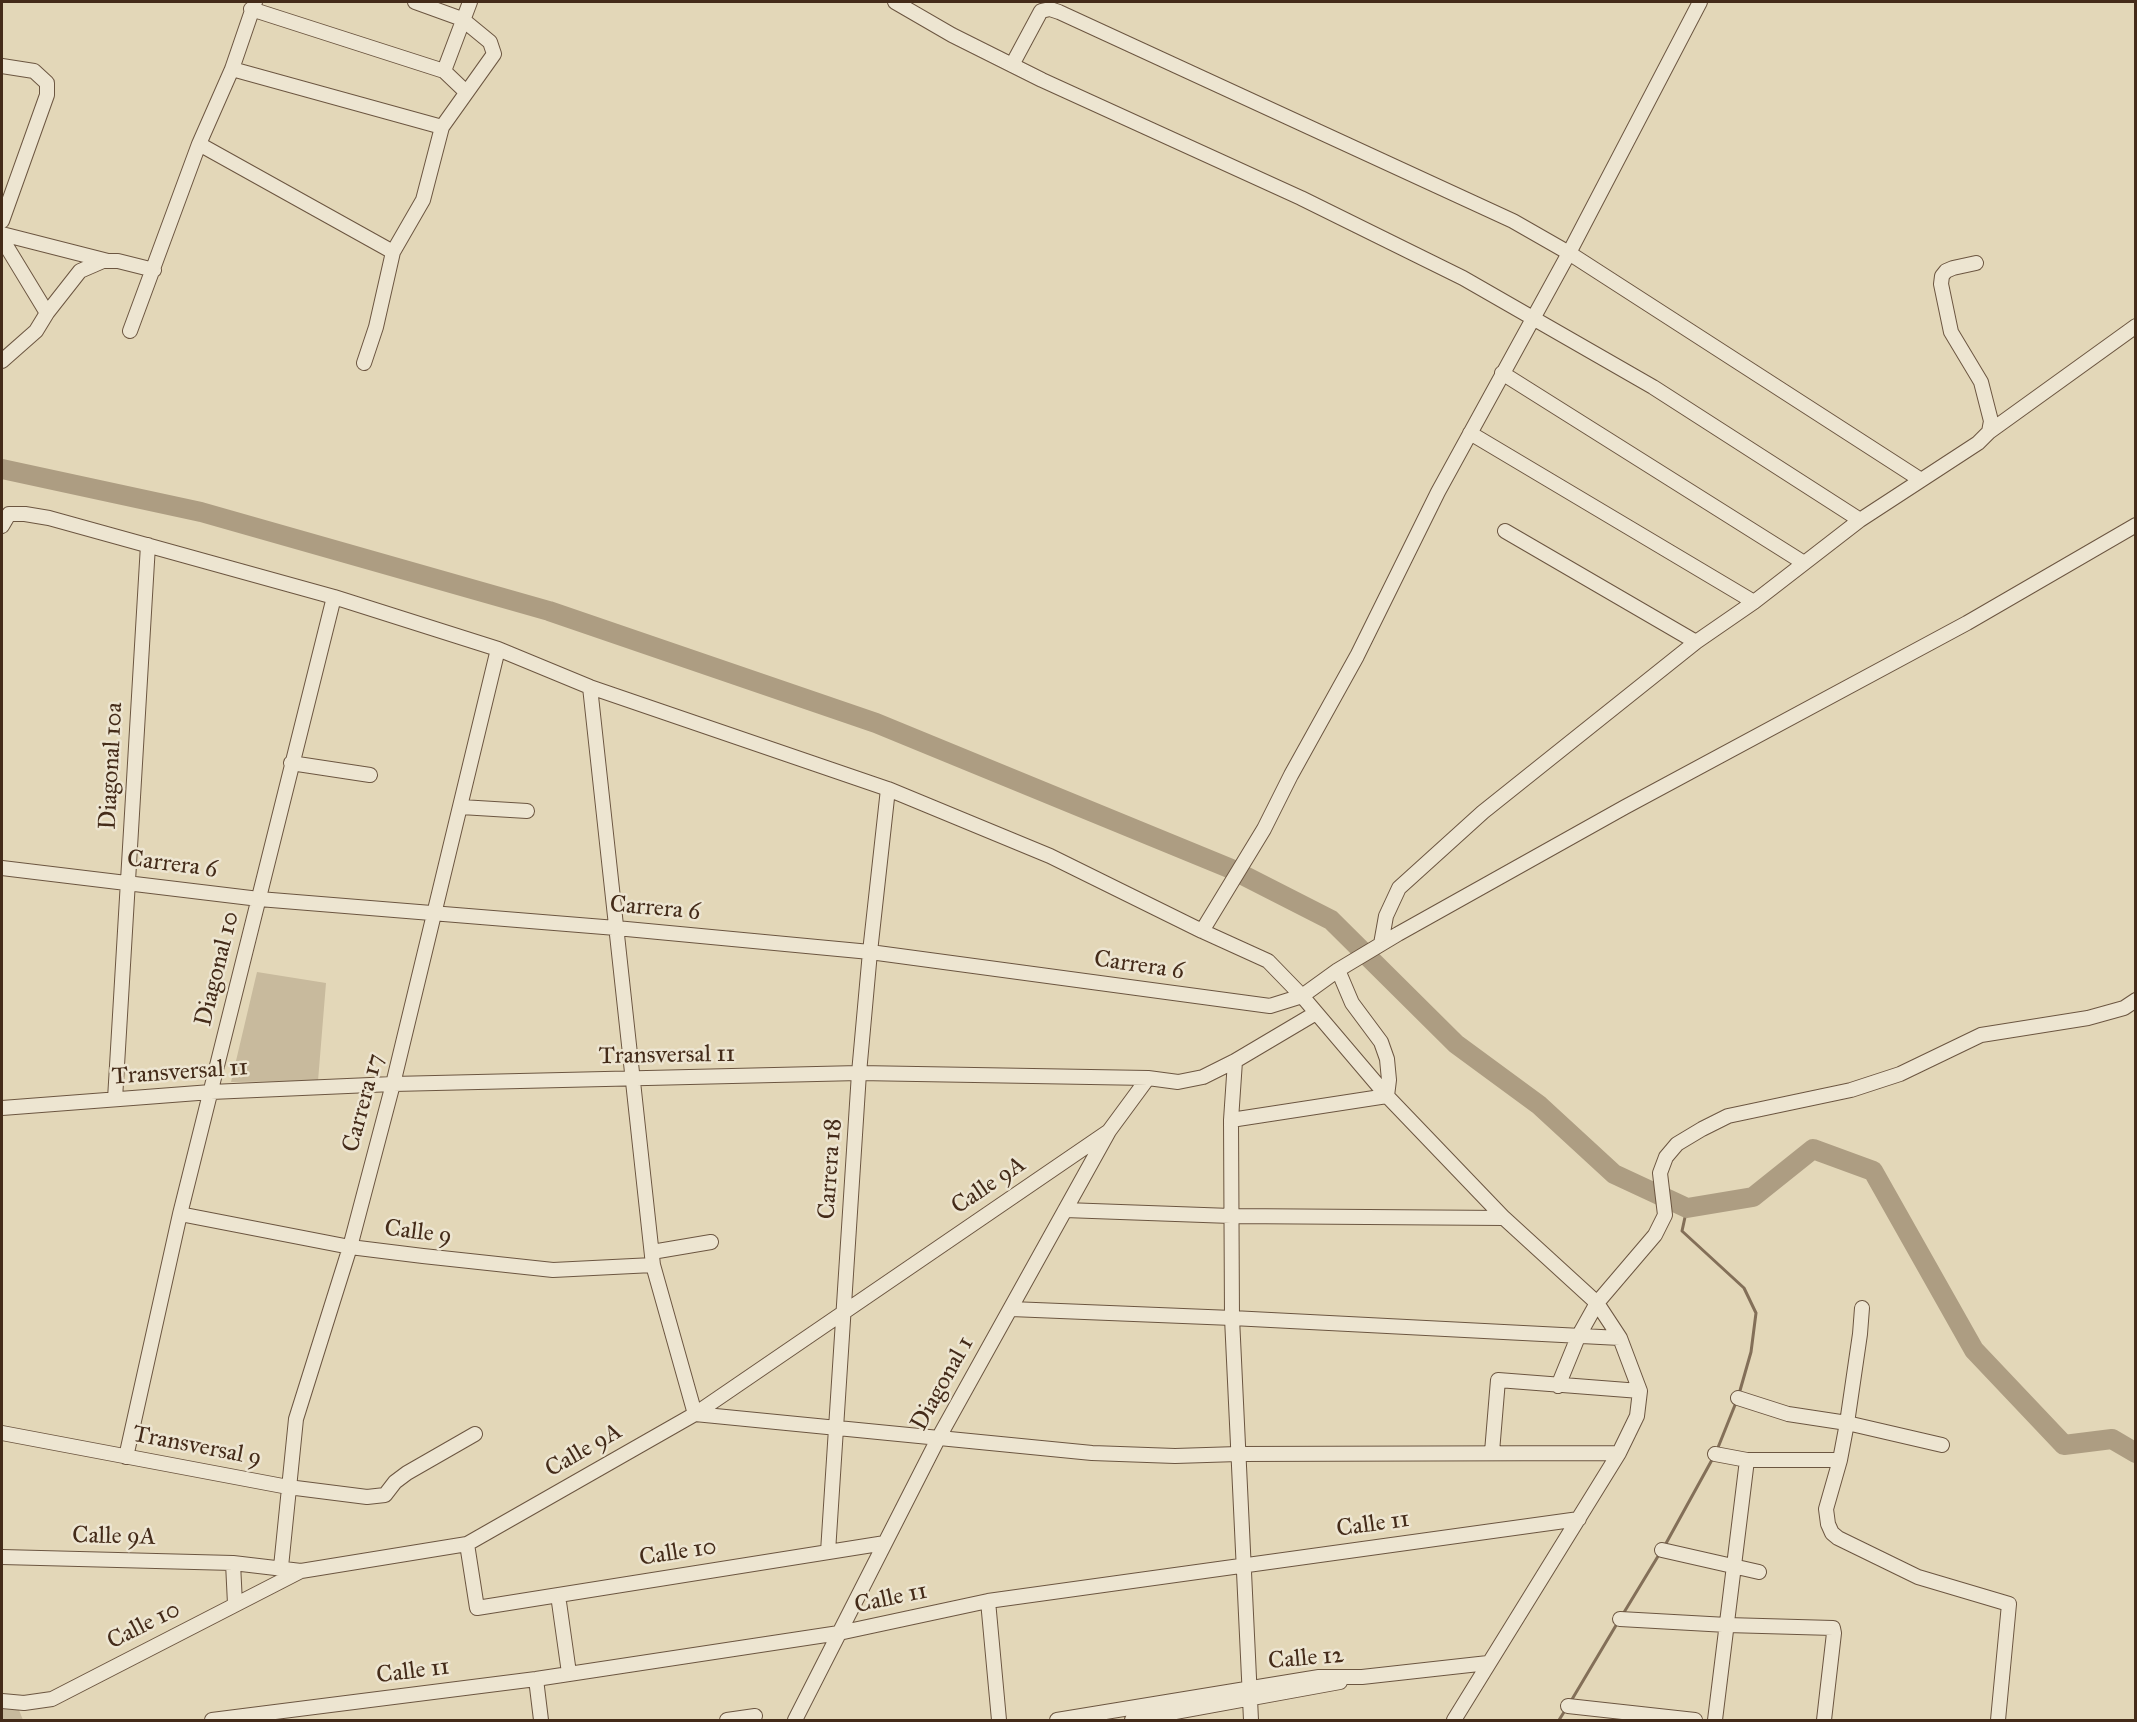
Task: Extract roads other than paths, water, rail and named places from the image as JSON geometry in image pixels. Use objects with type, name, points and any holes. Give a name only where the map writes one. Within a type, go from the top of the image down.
[{"type":"street","points":[[364,363],[376,327],[393,252],[423,200],[442,127],[494,54],[490,42],[462,19],[415,2]]},
{"type":"street","points":[[444,71],[470,2]]},
{"type":"street","points":[[895,2],[952,35],[1012,65],[1142,127],[1301,198],[1463,278],[1533,316],[1653,387],[1860,520]]},
{"type":"street","points":[[1202,931],[1264,830],[1291,775],[1357,656],[1438,492],[1569,253],[1700,2]]},
{"type":"street","points":[[130,331],[199,144],[232,69],[253,5],[444,71],[466,92]]},
{"type":"street","points":[[1012,65],[1041,11],[1050,9],[1059,12],[1513,221],[1569,253],[1921,480]]},
{"type":"street","points":[[2,66],[34,71],[47,83],[47,95],[2,221]]},
{"type":"street","points":[[232,69],[442,127]]},
{"type":"street","points":[[199,144],[393,252]]},
{"type":"street","points":[[2,234],[108,261],[154,270]]},
{"type":"street","points":[[2,239],[47,313]]},
{"type":"street","points":[[2,361],[36,331],[80,271],[108,261]]},
{"type":"street","points":[[1976,263],[1953,268],[1946,272],[1942,276],[1941,284],[1951,332],[1981,382],[1991,421],[1989,432]]},
{"type":"street","points":[[1381,944],[1386,916],[1399,888],[1483,812],[1696,642],[1754,602],[1860,520],[1978,443],[1989,432],[2136,326]]},
{"type":"street","points":[[1502,373],[1804,563]]},
{"type":"street","points":[[1470,433],[1754,602]]},
{"type":"street","points":[[5,520],[25,514],[49,518],[334,597],[498,649],[590,687],[888,789],[1050,856],[1268,961],[1302,996],[1387,1096],[1504,1218],[1597,1303],[1620,1338],[1640,1391],[1637,1416],[1618,1453],[1454,1720]]},
{"type":"street","name":"Carrera 6","points":[[2,868],[259,899],[616,928],[870,952],[1270,1006],[1302,996],[1338,970],[1381,944],[1625,807],[1967,623],[2136,525]]},
{"type":"street","points":[[1505,531],[1696,642]]},
{"type":"street","name":"Diagonal 10a","points":[[115,1099],[148,545]]},
{"type":"street","name":"Diagonal 10","points":[[126,1457],[180,1214],[334,597]]},
{"type":"street","name":"Carrera 17","points":[[281,1567],[296,1419],[350,1247],[393,1084],[498,649]]},
{"type":"street","points":[[590,687],[652,1259],[695,1414],[1092,1453],[1175,1456],[1492,1452],[1618,1453]]},
{"type":"street","points":[[291,763],[370,775]]},
{"type":"street","name":"Carrera 18","points":[[828,1552],[860,1073],[870,952],[888,789]]},
{"type":"street","points":[[461,807],[527,811]]},
{"type":"street","points":[[1338,970],[1352,1003],[1381,1042],[1387,1059],[1389,1080],[1387,1096]]},
{"type":"street","points":[[1558,1386],[1578,1337],[1597,1303],[1655,1235],[1665,1215],[1660,1173],[1666,1157],[1677,1144],[1728,1116],[1851,1090],[1900,1074],[1981,1035],[2088,1018],[2124,1008],[2136,1000]]},
{"type":"street","name":"Transversal 11","points":[[2,1108],[211,1092],[393,1084],[860,1073],[1148,1078],[1178,1082],[1203,1077],[1235,1061],[1316,1013]]},
{"type":"street","points":[[1235,1061],[1231,1120],[1232,1318],[1251,1720]]},
{"type":"street","name":"Diagonal 1","points":[[795,1720],[939,1437],[1109,1131],[1148,1078]]},
{"type":"street","points":[[1231,1120],[1387,1096]]},
{"type":"street","name":"Calle 9A","points":[[2,1557],[233,1563],[301,1570],[467,1544],[695,1414],[1109,1131]]},
{"type":"street","points":[[1065,1210],[1232,1216],[1504,1218]]},
{"type":"street","name":"Calle 9","points":[[180,1214],[350,1247],[553,1270],[652,1259],[711,1242]]},
{"type":"street","points":[[1862,1308],[1847,1423],[1840,1460],[1826,1509],[1828,1524],[1832,1533],[1918,1577],[2009,1604],[1998,1720]]},
{"type":"street","points":[[1011,1309],[1620,1338]]},
{"type":"street","points":[[1492,1452],[1498,1380],[1640,1391]]},
{"type":"street","points":[[1738,1398],[1788,1414],[1847,1423],[1942,1445]]},
{"type":"street","name":"Transversal 9","points":[[2,1433],[288,1487],[367,1497],[385,1495],[395,1482],[407,1473],[475,1434]]},
{"type":"street","points":[[1715,1454],[1747,1460],[1840,1460]]},
{"type":"street","points":[[1715,1720],[1747,1460]]},
{"type":"street","name":"Calle 11","points":[[212,1720],[536,1679],[839,1633],[988,1601],[1579,1519]]},
{"type":"street","name":"Calle 10","points":[[467,1544],[477,1608],[885,1543]]},
{"type":"street","points":[[1662,1550],[1759,1572]]},
{"type":"street","points":[[233,1563],[236,1604]]},
{"type":"street","name":"Calle 10","points":[[2,1701],[24,1703],[52,1699],[301,1570]]},
{"type":"street","points":[[558,1595],[569,1673]]},
{"type":"street","points":[[988,1601],[999,1720]]},
{"type":"street","points":[[1620,1619],[1833,1628],[1824,1720]]},
{"type":"street","name":"Calle 12","points":[[1132,1720],[1319,1677],[1362,1677],[1488,1663]]},
{"type":"street","points":[[536,1679],[541,1720]]},
{"type":"street","name":"Calle 12","points":[[1058,1720],[1249,1693]]},
{"type":"street","points":[[1568,1706],[1695,1720]]},
{"type":"street","points":[[727,1720],[755,1716]]},
{"type":"waterway","points":[[2,469],[201,512],[549,611],[876,723],[1229,868],[1331,920],[1456,1044],[1539,1105],[1614,1174],[1687,1208],[1753,1197],[1813,1149],[1873,1171],[1974,1350],[2064,1445],[2112,1439],[2136,1453]]},
{"type":"waterway","points":[[1687,1208],[1682,1231],[1744,1288],[1756,1313],[1751,1352],[1739,1394]]},
{"type":"waterway","points":[[1717,1450],[1737,1400]]},
{"type":"waterway","points":[[1664,1547],[1713,1458]]},
{"type":"waterway","points":[[1623,1614],[1660,1553]]},
{"type":"waterway","points":[[1571,1701],[1618,1622]]},
{"type":"waterway","points":[[1559,1720],[1566,1709]]}]
